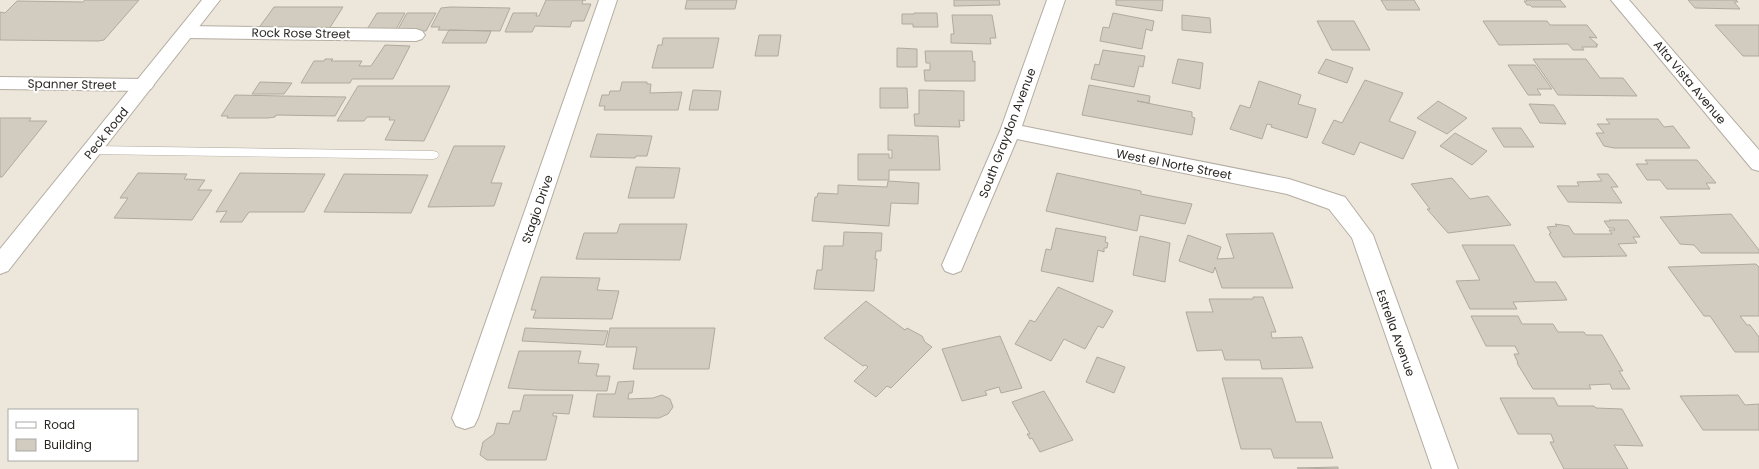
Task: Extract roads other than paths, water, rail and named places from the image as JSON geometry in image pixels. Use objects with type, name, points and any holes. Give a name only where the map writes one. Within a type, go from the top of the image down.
[{"type":"street","name":"Peck Road","points":[[0,265],[211,0]]},
{"type":"street","name":"Stagio Drive","points":[[465,418],[608,0]]},
{"type":"street","name":"South Graydon Avenue","points":[[954,265],[1010,131],[1056,0]]},
{"type":"street","name":"Alta Vista Avenue","points":[[1620,0],[1759,164]]},
{"type":"street","name":"Rock Rose Street","points":[[186,32],[416,35]]},
{"type":"street","name":"Spanner Street","points":[[0,83],[144,85]]},
{"type":"street","name":"West el Norte Street","points":[[1010,131],[1289,187],[1337,203]]},
{"type":"street","name":"Estrella Avenue","points":[[1337,203],[1362,235],[1445,469]]},
{"type":"lane","points":[[92,150],[433,155]]}]
